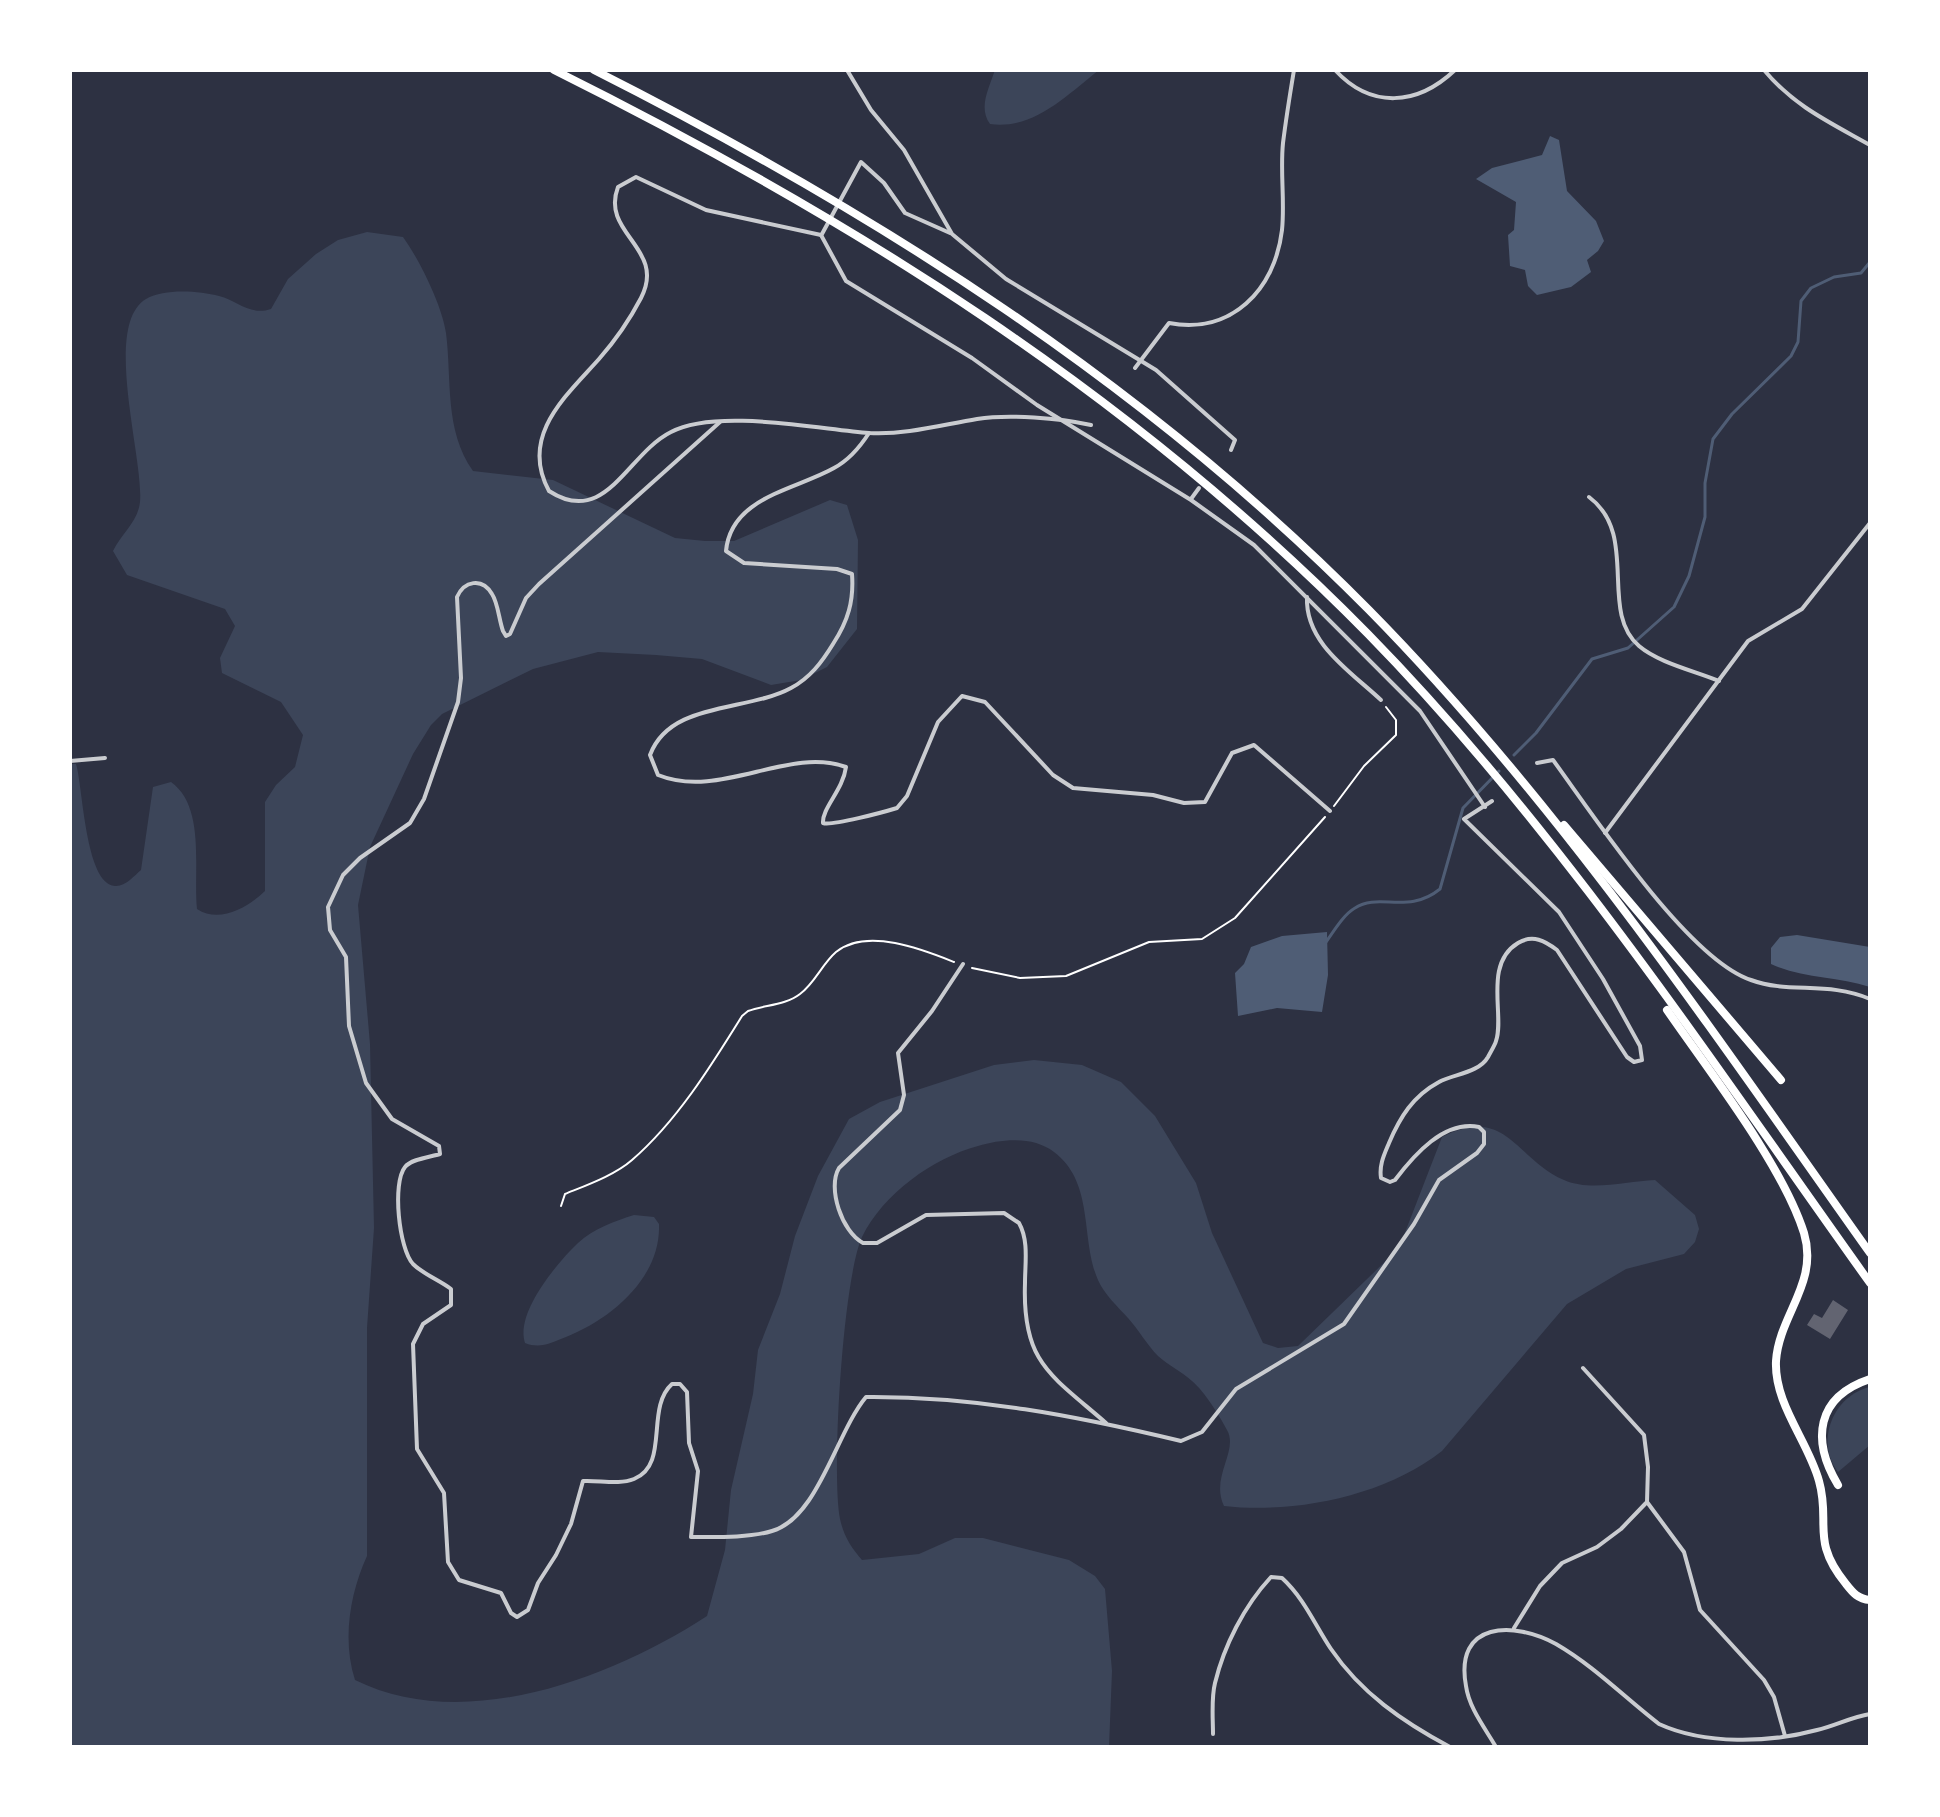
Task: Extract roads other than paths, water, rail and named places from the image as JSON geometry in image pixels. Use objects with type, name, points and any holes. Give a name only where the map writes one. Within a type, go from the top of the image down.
[{"type":"highway","points":[[554,70],[772,184],[942,286],[1090,389],[1237,510],[1370,636],[1481,761],[1595,903],[1870,1283]]},
{"type":"highway","points":[[594,70],[779,167],[948,269],[1104,378],[1245,494],[1369,611],[1492,744],[1607,873],[1781,1080]]},
{"type":"highway","points":[[1492,744],[1605,886],[1870,1253]]},
{"type":"highway","points":[[1595,903],[1735,1108],[1777,1179],[1804,1233],[1807,1270],[1804,1288],[1780,1343],[1776,1362],[1778,1381],[1819,1481],[1821,1527],[1829,1558],[1853,1594],[1870,1600]]},
{"type":"highway","points":[[1838,1485],[1824,1459],[1820,1440],[1823,1423],[1828,1408],[1840,1394],[1870,1379]]},
{"type":"street","points":[[847,70],[871,110],[904,150],[952,234]]},
{"type":"street","points":[[1135,368],[1169,323],[1206,326],[1236,313],[1270,270],[1282,228],[1283,142],[1294,70]]},
{"type":"street","points":[[1335,70],[1361,94],[1378,98],[1410,96],[1431,89],[1455,70]]},
{"type":"street","points":[[1764,70],[1786,96],[1801,107],[1870,145]]},
{"type":"street","points":[[821,235],[861,162],[884,183],[905,213],[952,234],[1006,279],[1140,361],[1218,423],[1235,440],[1231,450]]},
{"type":"street","points":[[1091,425],[1056,418],[980,418],[917,431],[869,433],[720,422],[692,423],[669,433],[594,500],[564,501],[549,491],[542,478],[542,442],[556,405],[599,359],[641,298],[647,282],[645,257],[623,230],[614,211],[618,187],[636,177],[706,210],[821,235],[846,281],[972,358],[1056,418],[1191,500],[1254,545],[1420,711],[1485,807]]},
{"type":"street","points":[[720,422],[539,584],[526,598],[510,634],[506,636],[503,631],[492,593],[480,584],[471,582],[461,588],[457,597],[461,678],[458,702],[424,799],[410,823],[360,858],[343,875],[328,907],[330,930],[346,957],[349,1026],[366,1083],[392,1119],[439,1146],[440,1154],[410,1162],[402,1169],[399,1188],[405,1252],[412,1263],[451,1289],[451,1305],[423,1324],[413,1344],[417,1449],[444,1493],[448,1562],[459,1580],[501,1593],[511,1613],[517,1617],[528,1610],[571,1524],[583,1481],[631,1481],[643,1474],[654,1454],[657,1413],[665,1390],[672,1384],[680,1384],[687,1392],[689,1443],[698,1471],[691,1537],[772,1532],[789,1523],[811,1498],[841,1434],[866,1397],[912,1397],[1038,1409],[1181,1441],[1202,1432],[1236,1389],[1344,1324],[1414,1224],[1439,1180],[1477,1153],[1484,1144],[1484,1132],[1479,1127],[1458,1128],[1424,1145],[1395,1180],[1390,1182],[1381,1178],[1385,1152],[1400,1119],[1413,1101],[1439,1082],[1479,1067],[1488,1058],[1497,1041],[1495,999],[1500,972],[1512,946],[1524,939],[1543,939],[1557,950],[1627,1057],[1634,1062],[1642,1060],[1640,1046],[1603,979],[1559,912],[1464,819],[1492,801]]},
{"type":"street","points":[[869,433],[847,460],[755,503],[736,521],[728,536],[726,551],[744,563],[837,569],[852,574],[853,599],[843,627],[824,660],[812,674],[777,694],[678,721],[655,743],[650,755],[658,775],[673,781],[713,781],[802,764],[832,762],[846,767],[844,784],[823,815],[823,823],[837,825],[859,815],[897,808],[907,796],[938,722],[962,696],[985,702],[1053,775],[1073,788],[1153,795],[1184,803],[1205,802],[1232,753],[1254,745],[1330,811]]},
{"type":"street","points":[[1191,500],[1199,488]]},
{"type":"street","points":[[1589,497],[1602,507],[1613,530],[1621,615],[1638,646],[1719,681]]},
{"type":"street","points":[[1605,833],[1748,641],[1802,609],[1870,523]]},
{"type":"street","points":[[1307,597],[1306,615],[1317,638],[1381,700]]},
{"type":"street","points":[[70,761],[105,758]]},
{"type":"street","points":[[1537,763],[1553,760],[1605,833],[1692,938],[1735,974],[1778,985],[1839,989],[1870,999]]},
{"type":"street","points":[[963,964],[932,1011],[898,1053],[904,1095],[900,1110],[839,1168],[834,1177],[834,1191],[847,1228],[863,1243],[877,1243],[926,1215],[1004,1213],[1019,1223],[1026,1251],[1024,1309],[1027,1332],[1043,1368],[1108,1424]]},
{"type":"street","points":[[1583,1368],[1644,1435],[1648,1467],[1647,1502],[1684,1552],[1700,1610],[1764,1680],[1774,1697],[1785,1736]]},
{"type":"street","points":[[1514,1628],[1540,1586],[1562,1563],[1597,1547],[1621,1529],[1647,1502]]},
{"type":"street","points":[[1213,1734],[1215,1683],[1234,1630],[1271,1577],[1282,1578],[1298,1595],[1346,1669],[1368,1693],[1392,1712],[1450,1747]]},
{"type":"street","points":[[1496,1747],[1469,1699],[1464,1665],[1471,1644],[1479,1637],[1514,1628],[1573,1655],[1650,1717],[1674,1731],[1722,1738],[1785,1736],[1820,1730],[1870,1714]]},
{"type":"waterway","points":[[1514,755],[1536,733],[1592,659],[1628,648],[1674,607],[1689,576],[1705,517],[1705,483],[1713,439],[1732,414],[1791,356],[1798,342],[1801,301],[1811,288],[1834,277],[1861,273],[1870,262]]},
{"type":"waterway","points":[[1326,942],[1355,908],[1374,902],[1417,901],[1440,889],[1463,808],[1499,771]]}]
